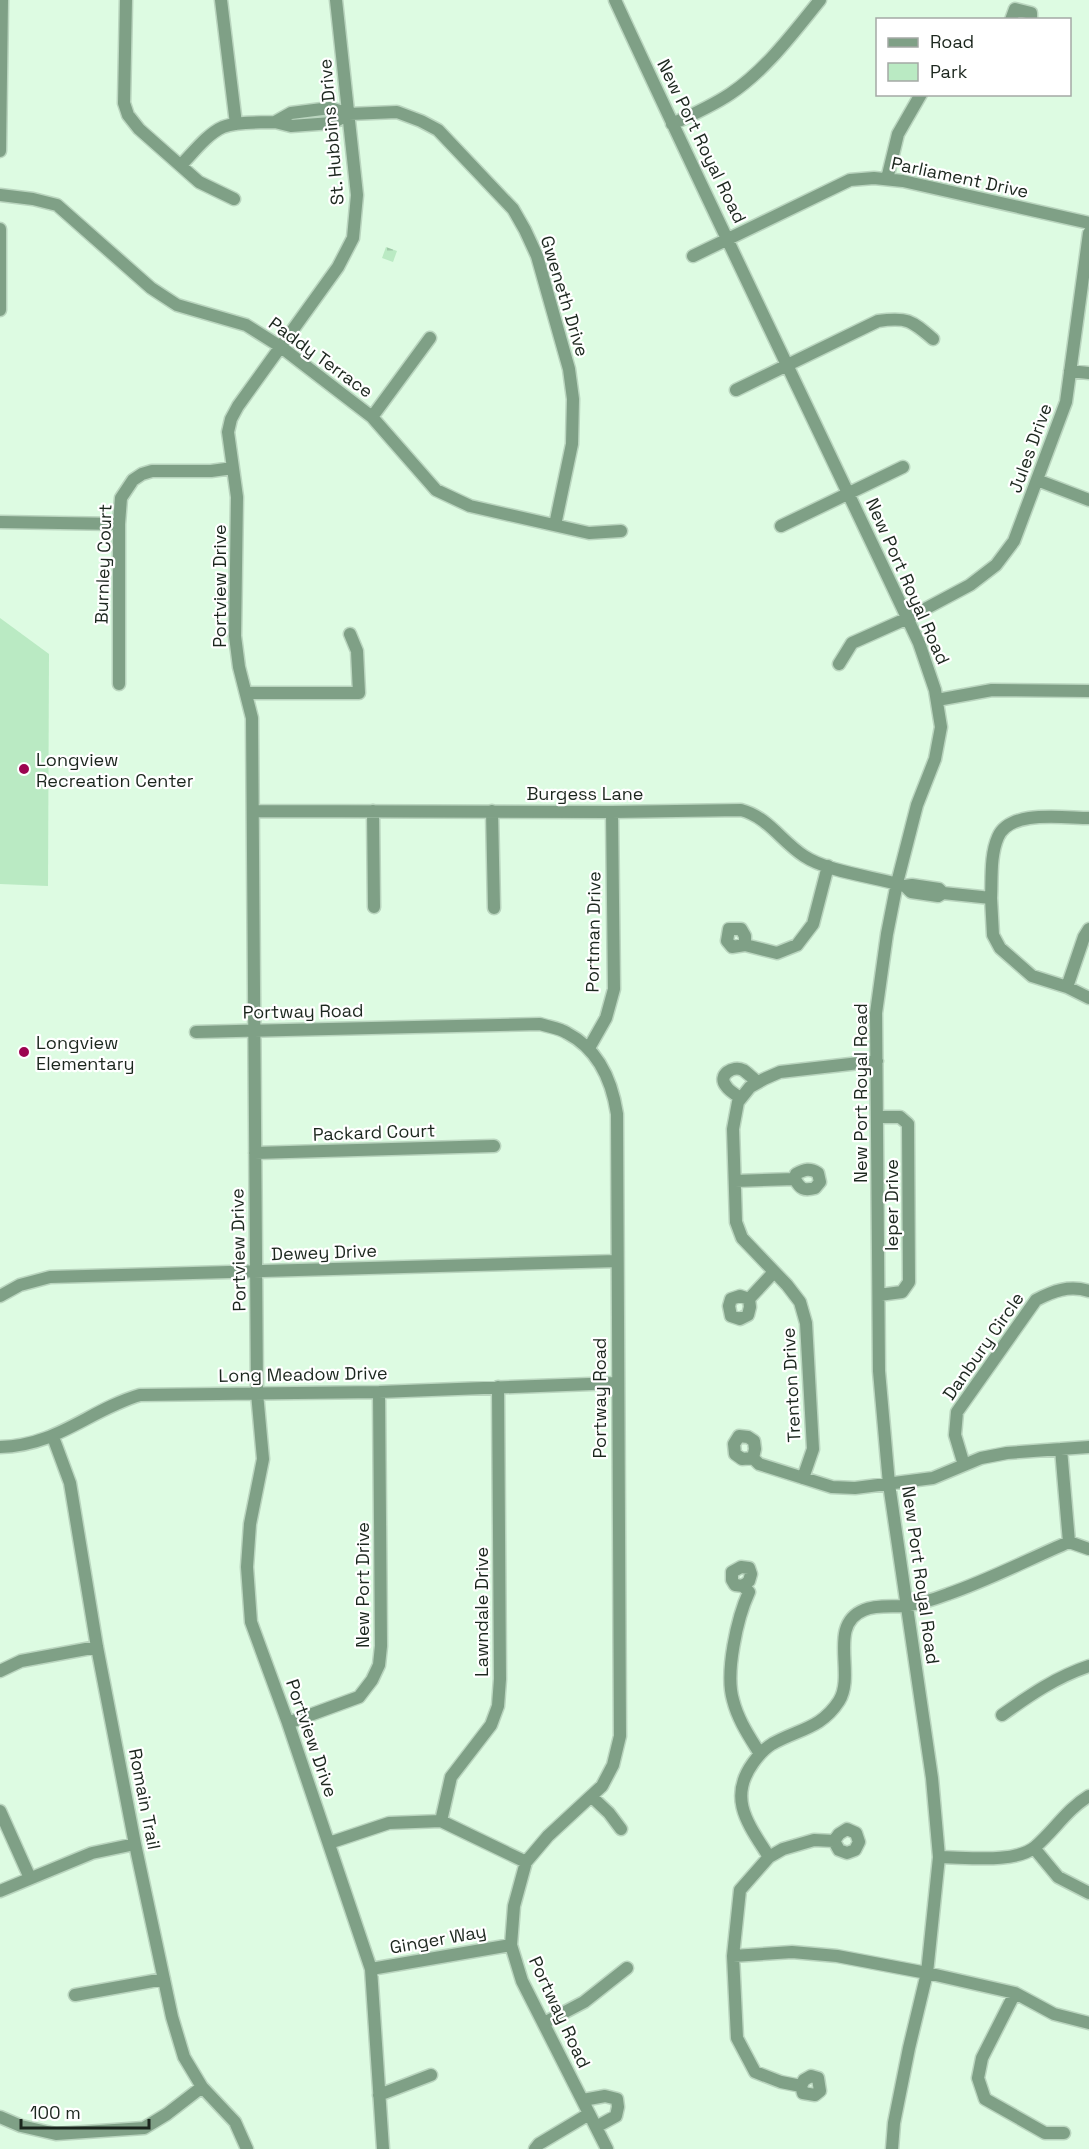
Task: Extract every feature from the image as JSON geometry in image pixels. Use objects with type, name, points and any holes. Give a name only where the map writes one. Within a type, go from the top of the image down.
[{"type":"street","points":[[0,151],[2,0]]},
{"type":"street","points":[[126,0],[124,103],[126,109],[139,129],[199,182],[234,199]]},
{"type":"street","points":[[181,165],[222,128],[236,124],[221,0]]},
{"type":"street","name":"St. Hubbins Drive","points":[[281,347],[339,267],[353,238],[357,195],[336,0]]},
{"type":"street","name":"New Port Royal Road","points":[[615,0],[908,618],[935,690],[941,727],[934,759],[917,805],[901,885],[887,934],[876,1013],[879,1371],[889,1484],[932,1778],[939,1857],[927,1973],[894,2123],[892,2149]]},
{"type":"street","points":[[672,124],[732,93],[752,77],[774,55],[820,0]]},
{"type":"street","points":[[1009,18],[1015,9],[1030,13],[1031,18]]},
{"type":"street","points":[[887,180],[898,134],[920,96]]},
{"type":"street","name":"Gweneth Drive","points":[[236,124],[275,122],[291,113],[330,108],[349,114],[397,112],[438,130],[513,209],[537,256],[569,369],[573,399],[572,444],[555,525]]},
{"type":"street","name":"Parliament Drive","points":[[693,256],[850,180],[874,178],[903,181],[1089,223]]},
{"type":"street","name":"Paddy Terrace","points":[[0,195],[57,205],[151,288],[177,305],[246,325],[281,347],[372,417],[436,490],[470,506],[589,533],[621,531]]},
{"type":"street","points":[[0,229],[0,309]]},
{"type":"street","name":"Jules Drive","points":[[839,664],[852,643],[908,618],[970,585],[996,565],[1014,541],[1066,402],[1089,233]]},
{"type":"street","points":[[736,390],[878,321],[897,319],[914,323],[933,339]]},
{"type":"street","points":[[372,417],[430,338]]},
{"type":"street","name":"Portview Drive","points":[[281,347],[238,406],[231,419],[228,432],[237,497],[235,636],[239,668],[252,718],[254,811],[253,1031],[258,1272],[257,1393],[264,1459],[250,1524],[246,1567],[251,1622],[288,1723],[371,1969],[382,2149]]},
{"type":"street","points":[[1070,371],[1089,373]]},
{"type":"street","points":[[781,526],[903,466]]},
{"type":"street","name":"Burnley Court","points":[[119,684],[119,524],[122,498],[126,488],[142,474],[152,471],[211,471],[233,468]]},
{"type":"street","points":[[1037,480],[1089,500]]},
{"type":"street","points":[[0,522],[119,524]]},
{"type":"street","points":[[246,693],[359,693],[357,651],[350,634]]},
{"type":"street","points":[[937,700],[992,690],[1089,691]]},
{"type":"street","name":"Burgess Lane","points":[[254,811],[741,810],[762,818],[804,856],[828,866],[901,885],[939,889],[943,893],[991,898]]},
{"type":"street","points":[[373,811],[374,907]]},
{"type":"street","points":[[492,811],[494,908]]},
{"type":"street","name":"Portman Drive","points":[[589,1048],[606,1018],[614,989],[612,812]]},
{"type":"street","points":[[1089,818],[1032,817],[1007,825],[998,835],[994,850],[991,898],[993,935],[1000,948],[1032,976],[1067,987],[1089,998]]},
{"type":"street","points":[[745,945],[777,953],[797,945],[813,924],[828,866]]},
{"type":"street","points":[[1067,987],[1084,937],[1089,929]]},
{"type":"street","name":"Portway Road","points":[[196,1032],[540,1024],[566,1032],[589,1048],[602,1066],[614,1092],[617,1114],[620,1736],[613,1765],[602,1786],[548,1836],[526,1862],[514,1906],[511,1945],[522,1981],[607,2149]]},
{"type":"street","points":[[758,1082],[742,1070],[732,1069],[725,1073],[723,1079],[725,1086],[741,1098],[750,1087],[780,1072],[877,1061]]},
{"type":"street","name":"Trenton Drive","points":[[741,1098],[738,1102],[733,1129],[736,1222],[742,1238],[800,1302],[806,1323],[813,1449],[803,1478]]},
{"type":"street","name":"Ieper Drive","points":[[877,1117],[900,1117],[908,1124],[909,1169],[909,1282],[902,1292],[879,1295]]},
{"type":"street","name":"Packard Court","points":[[255,1153],[494,1146]]},
{"type":"street","points":[[735,1180],[795,1179]]},
{"type":"street","name":"Dewey Drive","points":[[0,1296],[20,1285],[50,1277],[617,1261]]},
{"type":"street","points":[[749,1299],[774,1272]]},
{"type":"street","name":"Danbury Circle","points":[[964,1465],[955,1435],[954,1424],[957,1413],[1036,1300],[1050,1292],[1065,1288],[1089,1291]]},
{"type":"street","name":"Long Meadow Drive","points":[[0,1447],[17,1447],[53,1437],[120,1401],[140,1395],[379,1392],[617,1383]]},
{"type":"street","name":"Lawndale Drive","points":[[441,1821],[452,1777],[491,1725],[498,1706],[500,1679],[498,1387]]},
{"type":"street","name":"New Port Drive","points":[[288,1723],[359,1697],[372,1680],[379,1665],[381,1646],[379,1392]]},
{"type":"street","name":"Romain Trail","points":[[53,1437],[70,1484],[97,1647],[135,1844],[164,1979],[184,2057],[202,2087],[235,2122],[247,2149]]},
{"type":"street","points":[[753,1458],[759,1464],[832,1487],[855,1488],[933,1478],[981,1458],[1007,1453],[1089,1447]]},
{"type":"street","points":[[1061,1449],[1069,1542]]},
{"type":"street","points":[[769,1857],[742,1808],[740,1792],[745,1774],[771,1744],[816,1725],[828,1716],[841,1699],[845,1684],[844,1634],[852,1618],[864,1610],[907,1605],[949,1594],[1069,1542],[1089,1549]]},
{"type":"street","points":[[743,1586],[749,1592],[736,1634],[731,1674],[732,1698],[741,1724],[760,1754]]},
{"type":"street","points":[[0,1671],[21,1661],[97,1647]]},
{"type":"street","points":[[1002,1715],[1034,1692],[1067,1674],[1089,1666]]},
{"type":"street","points":[[939,1857],[1016,1857],[1034,1848],[1077,1803],[1089,1796]]},
{"type":"street","points":[[592,1797],[621,1828]]},
{"type":"street","points":[[0,1811],[30,1878]]},
{"type":"street","points":[[329,1843],[389,1823],[441,1821],[526,1862]]},
{"type":"street","points":[[801,2086],[781,2082],[755,2072],[737,2038],[733,1956],[740,1890],[769,1857],[783,1849],[814,1840],[834,1842]]},
{"type":"street","points":[[0,1891],[92,1853],[135,1844]]},
{"type":"street","points":[[1034,1848],[1058,1877],[1089,1893]]},
{"type":"street","name":"Ginger Way","points":[[371,1969],[511,1945]]},
{"type":"street","points":[[733,1956],[792,1952],[837,1956],[1015,1993],[1054,2014],[1089,2023]]},
{"type":"street","points":[[544,2023],[584,2002],[627,1968]]},
{"type":"street","points":[[75,1995],[164,1979]]},
{"type":"street","points":[[1015,1993],[982,2058],[978,2078],[985,2099],[1045,2133],[1064,2133]]},
{"type":"street","points":[[379,2094],[431,2075]]},
{"type":"street","points":[[0,2117],[21,2126],[56,2134],[144,2128],[167,2114],[202,2087]]},
{"type":"street","points":[[583,2100],[605,2096],[617,2099],[616,2116],[596,2127]]},
{"type":"street","points":[[536,2149],[539,2144],[590,2114]]},
{"type":"green space","points":[[386,247],[397,251],[393,262],[382,258]]},
{"type":"green space","name":"Longview Recreation Center","points":[[0,618],[49,654],[48,886],[0,884]]},
{"type":"place","name":"Longview Recreation Center","points":[[24,769]]},
{"type":"place","name":"Longview Elementary","points":[[24,1052]]}]
